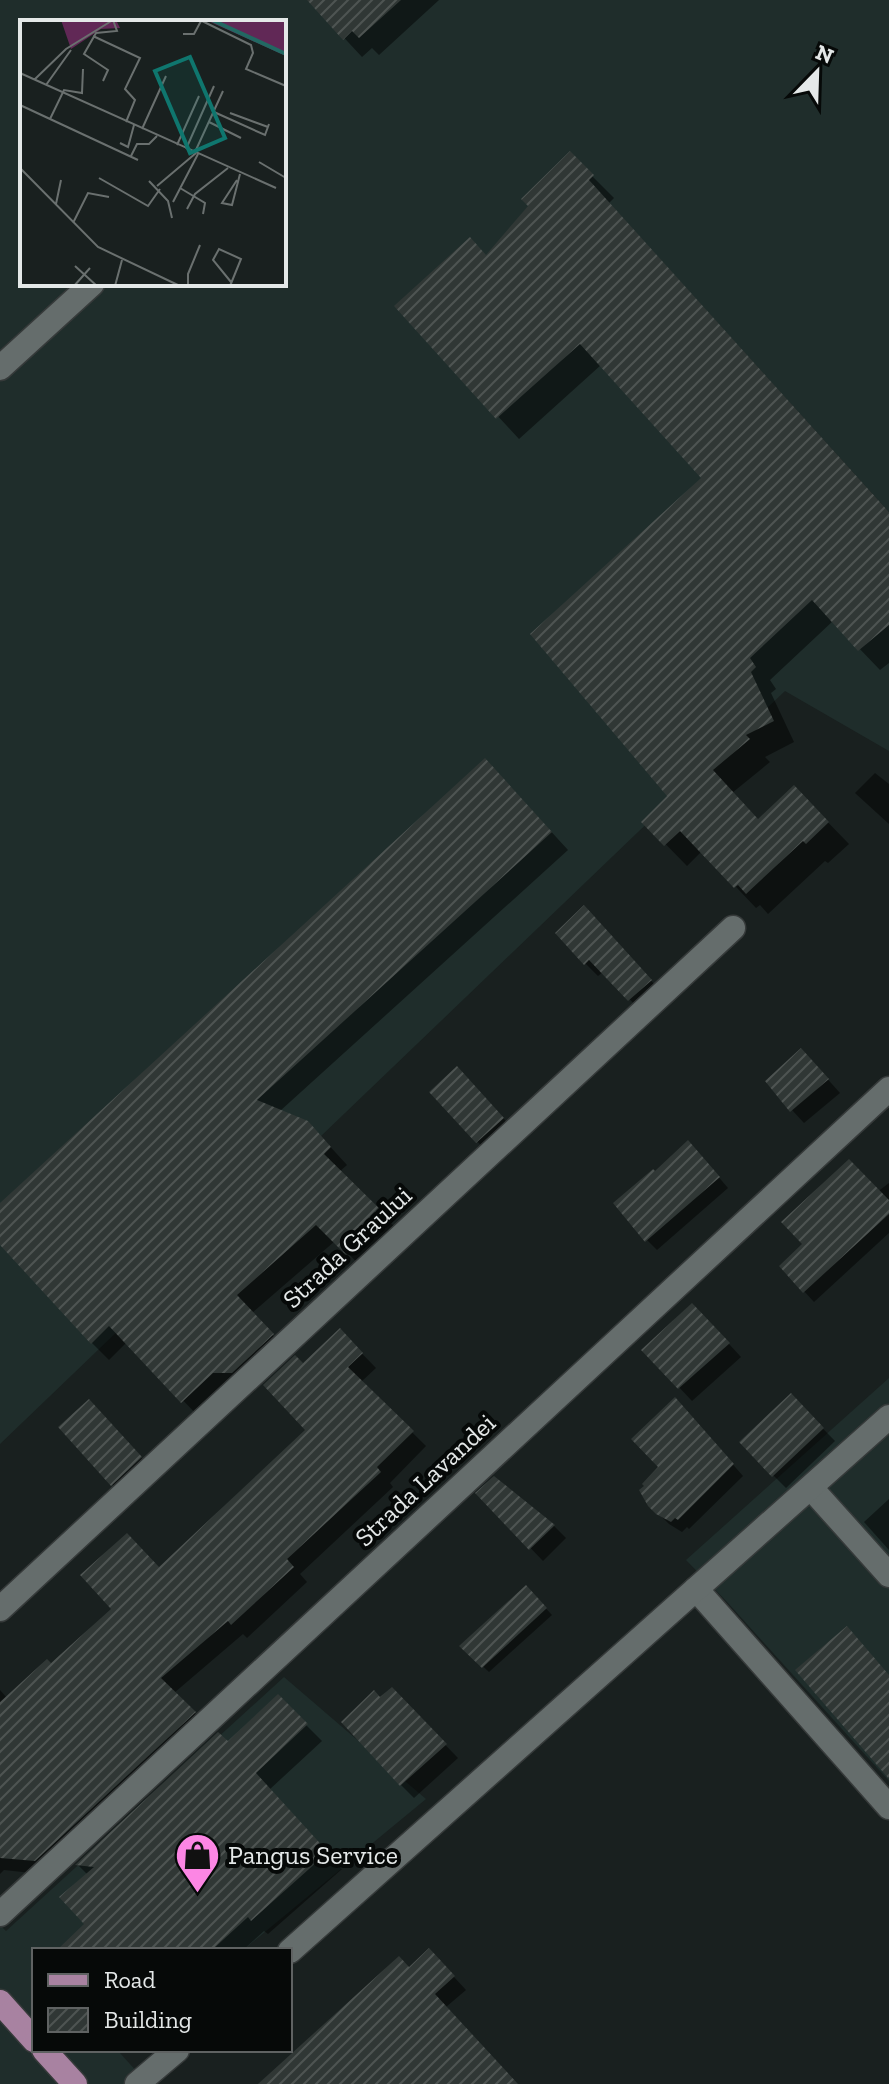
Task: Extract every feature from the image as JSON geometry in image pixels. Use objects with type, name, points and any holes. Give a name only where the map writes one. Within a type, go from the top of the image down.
[{"type":"main road","points":[[0,2002],[32,2038]]},
{"type":"main road","points":[[46,2052],[75,2084]]},
{"type":"street","points":[[0,368],[90,286]]},
{"type":"street","name":"Strada Graului","points":[[0,1609],[733,928]]},
{"type":"street","name":"Strada Lavandei","points":[[0,1914],[889,1089]]},
{"type":"street","points":[[292,1949],[889,1417]]},
{"type":"street","points":[[811,1488],[889,1575]]},
{"type":"street","points":[[696,1589],[889,1807]]},
{"type":"street","points":[[137,2084],[175,2052]]},
{"type":"shaded area","points":[[0,0],[889,0],[889,751],[785,691],[0,1444]]},
{"type":"shaded area","points":[[889,1378],[889,1781],[686,1560]]},
{"type":"shaded area","points":[[284,1677],[426,1799],[245,1948],[32,1948],[32,2052],[121,2052],[148,2084],[0,2084],[0,1925],[6,1931]]},
{"type":"building","points":[[307,0],[401,0],[359,38],[352,31],[343,40]]},
{"type":"building","points":[[570,151],[594,175],[589,180],[889,512],[889,625],[858,651],[812,600],[750,658],[756,667],[751,672],[774,721],[746,735],[750,739],[713,770],[758,819],[794,785],[829,822],[806,844],[803,841],[746,894],[738,885],[734,888],[680,831],[664,846],[641,822],[667,796],[530,634],[701,478],[580,344],[496,419],[394,306],[470,237],[486,255],[528,206],[521,199]]},
{"type":"building","points":[[485,758],[552,832],[257,1100],[308,1121],[331,1147],[324,1154],[386,1215],[346,1255],[316,1225],[237,1295],[274,1334],[232,1373],[213,1373],[181,1403],[109,1326],[91,1344],[0,1245],[0,1203]]},
{"type":"building","points":[[584,905],[652,980],[628,1001],[589,960],[584,965],[555,933]]},
{"type":"building","points":[[801,1048],[829,1079],[790,1112],[765,1081]]},
{"type":"building","points":[[457,1066],[504,1118],[476,1143],[429,1092]]},
{"type":"building","points":[[688,1140],[720,1177],[645,1242],[613,1203],[653,1169],[655,1171]]},
{"type":"building","points":[[849,1159],[889,1200],[889,1214],[803,1293],[779,1266],[802,1244],[781,1222]]},
{"type":"building","points":[[692,1303],[730,1343],[678,1389],[641,1350]]},
{"type":"building","points":[[340,1328],[363,1353],[348,1367],[414,1431],[377,1467],[381,1472],[287,1559],[294,1567],[231,1625],[228,1621],[161,1678],[196,1712],[35,1861],[0,1858],[0,1702],[47,1659],[51,1663],[111,1609],[80,1575],[127,1533],[159,1567],[305,1430],[263,1385],[295,1355],[303,1363]]},
{"type":"building","points":[[791,1393],[824,1428],[772,1477],[739,1442]]},
{"type":"building","points":[[675,1397],[734,1464],[678,1520],[675,1518],[671,1522],[648,1506],[639,1490],[658,1467],[631,1439]]},
{"type":"building","points":[[89,1399],[142,1457],[111,1486],[58,1427]]},
{"type":"building","points":[[494,1476],[555,1525],[529,1550],[475,1493]]},
{"type":"building","points":[[526,1585],[547,1608],[482,1668],[459,1646]]},
{"type":"building","points":[[847,1626],[889,1675],[889,1779],[795,1670]]},
{"type":"building","points":[[392,1687],[447,1744],[400,1786],[341,1722],[374,1690],[380,1697]]},
{"type":"building","points":[[278,1694],[308,1724],[256,1773],[328,1852],[251,1921],[248,1917],[214,1948],[59,1948],[84,1924],[59,1897],[94,1867],[75,1865],[218,1732],[228,1741]]},
{"type":"building","points":[[429,1948],[455,1976],[435,1994],[518,2084],[258,2084],[399,1956],[409,1967]]},
{"type":"place","name":"Pangus Service","points":[[197,1894]]}]
